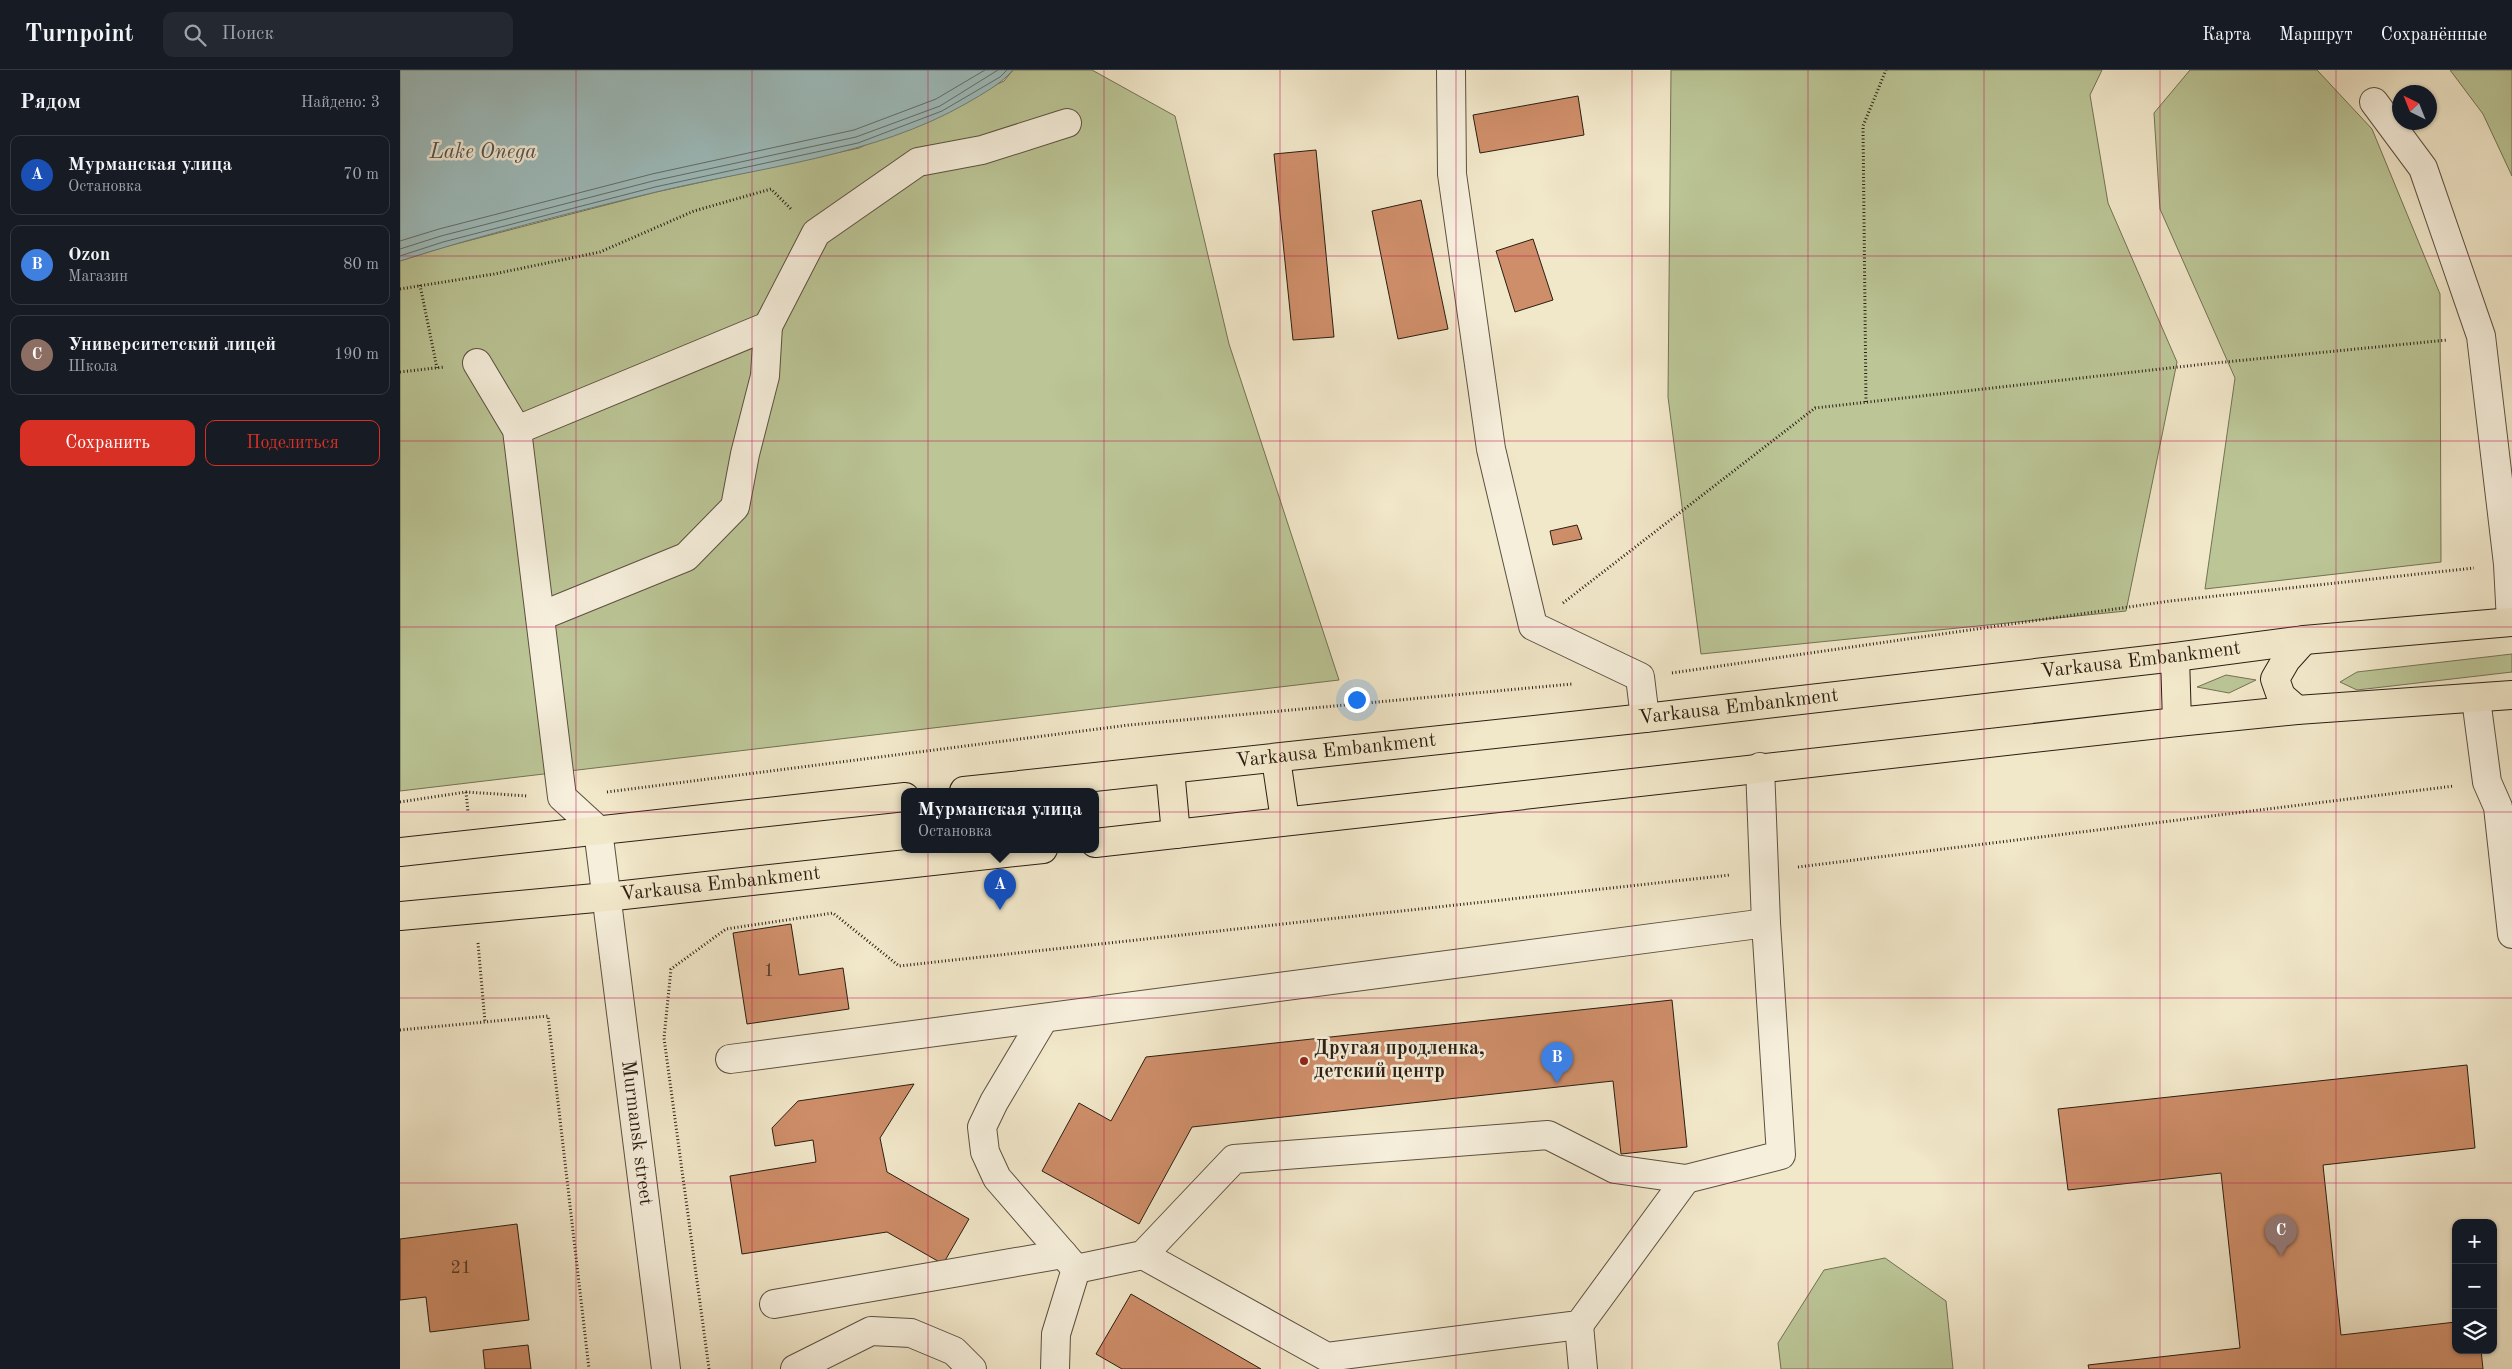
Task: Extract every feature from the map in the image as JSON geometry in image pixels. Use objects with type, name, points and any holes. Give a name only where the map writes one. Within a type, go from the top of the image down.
[{"type":"main road","name":"Varkausa Embankment","points":[[993,788],[1645,718],[2175,657],[2304,640],[2511,622]]},
{"type":"main road","points":[[2297,710],[2282,696],[2275,679],[2286,660],[2304,640]]},
{"type":"main road","points":[[2175,657],[2177,722]]},
{"type":"main road","points":[[1099,843],[1285,820],[2177,722],[2297,710],[2512,695]]},
{"type":"main road","points":[[1276,758],[1285,820]]},
{"type":"main road","points":[[1170,770],[1176,834]]},
{"type":"main road","points":[[400,852],[901,798]]},
{"type":"main road","name":"Varkausa Embankment","points":[[400,916],[606,897],[1007,853]]},
{"type":"street","points":[[1451,70],[1452,174],[1490,439],[1533,626],[1640,677],[1645,718]]},
{"type":"street","points":[[2374,102],[2423,168],[2481,336],[2508,564],[2511,622]]},
{"type":"street","points":[[541,616],[686,557],[735,507],[745,454],[765,376],[768,326],[816,233],[918,162],[982,150],[1067,123]]},
{"type":"street","points":[[517,430],[768,326]]},
{"type":"street","points":[[477,364],[517,430],[562,797],[598,830]]},
{"type":"street","points":[[2476,699],[2487,782],[2498,807],[2512,934]]},
{"type":"street","points":[[1144,1255],[1234,1159],[1548,1135],[1615,1169],[1686,1179],[1781,1155],[1766,923],[1760,767]]},
{"type":"street","name":"Murmansk street","points":[[598,830],[666,1369]]},
{"type":"street","points":[[730,1059],[1766,923]]},
{"type":"street","points":[[1044,1018],[994,1102],[982,1127],[985,1152],[997,1178],[1070,1261]]},
{"type":"street","points":[[1583,1369],[1579,1325],[1686,1179]]},
{"type":"street","points":[[774,1304],[1070,1261],[1144,1255],[1326,1357],[1579,1325]]},
{"type":"street","points":[[1055,1369],[1056,1334],[1070,1261]]},
{"type":"street","points":[[795,1369],[870,1331],[911,1333],[954,1351],[972,1369]]},
{"type":"path","points":[[1866,402],[1863,126],[1886,70]]},
{"type":"path","points":[[400,289],[494,274],[600,252],[694,211],[771,189],[816,233]]},
{"type":"path","points":[[420,285],[437,368]]},
{"type":"path","points":[[1533,626],[1815,408],[2205,364],[2481,336]]},
{"type":"path","points":[[400,372],[477,364]]},
{"type":"path","points":[[1640,677],[2170,601],[2508,564]]},
{"type":"path","points":[[400,802],[466,792],[562,797],[1129,725],[1581,683]]},
{"type":"path","points":[[709,1369],[664,1038],[671,970],[726,929],[834,913],[899,966],[1764,871],[2487,782]]},
{"type":"path","points":[[400,1030],[548,1016],[589,1369]]},
{"type":"green space","points":[[1013,70],[1092,70],[1175,116],[1229,344],[1339,680],[400,791],[400,261],[444,247],[656,192],[859,148],[1004,81]]},
{"type":"green space","points":[[1671,70],[2102,70],[2090,95],[2108,203],[2177,362],[2126,611],[1701,654],[1668,397]]},
{"type":"green space","points":[[2190,70],[2317,70],[2372,129],[2440,294],[2441,562],[2205,589],[2235,378],[2160,209],[2154,113]]},
{"type":"green space","points":[[2450,70],[2512,70],[2512,176],[2483,114]]},
{"type":"green space","points":[[2512,654],[2512,672],[2357,690],[2340,682],[2357,672]]},
{"type":"green space","points":[[2226,675],[2256,680],[2229,693],[2197,687]]},
{"type":"green space","points":[[1885,1258],[1946,1301],[1953,1369],[1781,1369],[1778,1343],[1824,1270]]},
{"type":"water","name":"Lake Onega","points":[[400,70],[1013,70],[986,92],[931,121],[855,148],[656,192],[495,233],[400,261]]},
{"type":"building","points":[[1578,96],[1584,135],[1480,153],[1473,115]]},
{"type":"building","points":[[1316,150],[1334,337],[1293,340],[1274,154]]},
{"type":"building","points":[[1421,200],[1448,329],[1398,339],[1372,211]]},
{"type":"building","points":[[1533,239],[1553,300],[1515,312],[1496,251]]},
{"type":"building","points":[[1577,525],[1582,539],[1553,545],[1550,531]]},
{"type":"building","points":[[791,924],[799,975],[843,968],[849,1009],[747,1024],[733,933]]},
{"type":"building","points":[[1672,1000],[1687,1147],[1621,1154],[1613,1081],[1192,1127],[1139,1224],[1042,1171],[1079,1103],[1111,1121],[1146,1057]]},
{"type":"building","points":[[2467,1065],[2475,1148],[2323,1165],[2341,1335],[2452,1322],[2452,1354],[2481,1354],[2483,1369],[2089,1369],[2088,1365],[2240,1348],[2221,1173],[2068,1190],[2058,1109]]},
{"type":"building","points":[[914,1084],[880,1138],[887,1172],[969,1219],[943,1264],[887,1232],[742,1254],[730,1176],[816,1162],[813,1140],[775,1146],[772,1128],[798,1101]]},
{"type":"building","points":[[517,1224],[529,1320],[430,1332],[426,1297],[400,1300],[400,1239]]},
{"type":"building","points":[[1131,1294],[1261,1369],[1122,1369],[1096,1354]]},
{"type":"building","points":[[528,1345],[531,1369],[485,1369],[483,1350]]},
{"type":"place","name":"Мурманская улица","points":[[1000,910]]},
{"type":"place","name":"Другая продленка, детский центр","points":[[1304,1061]]},
{"type":"place","name":"Ozon","points":[[1557,1083]]},
{"type":"place","name":"Университетский лицей","points":[[2281,1256]]}]
